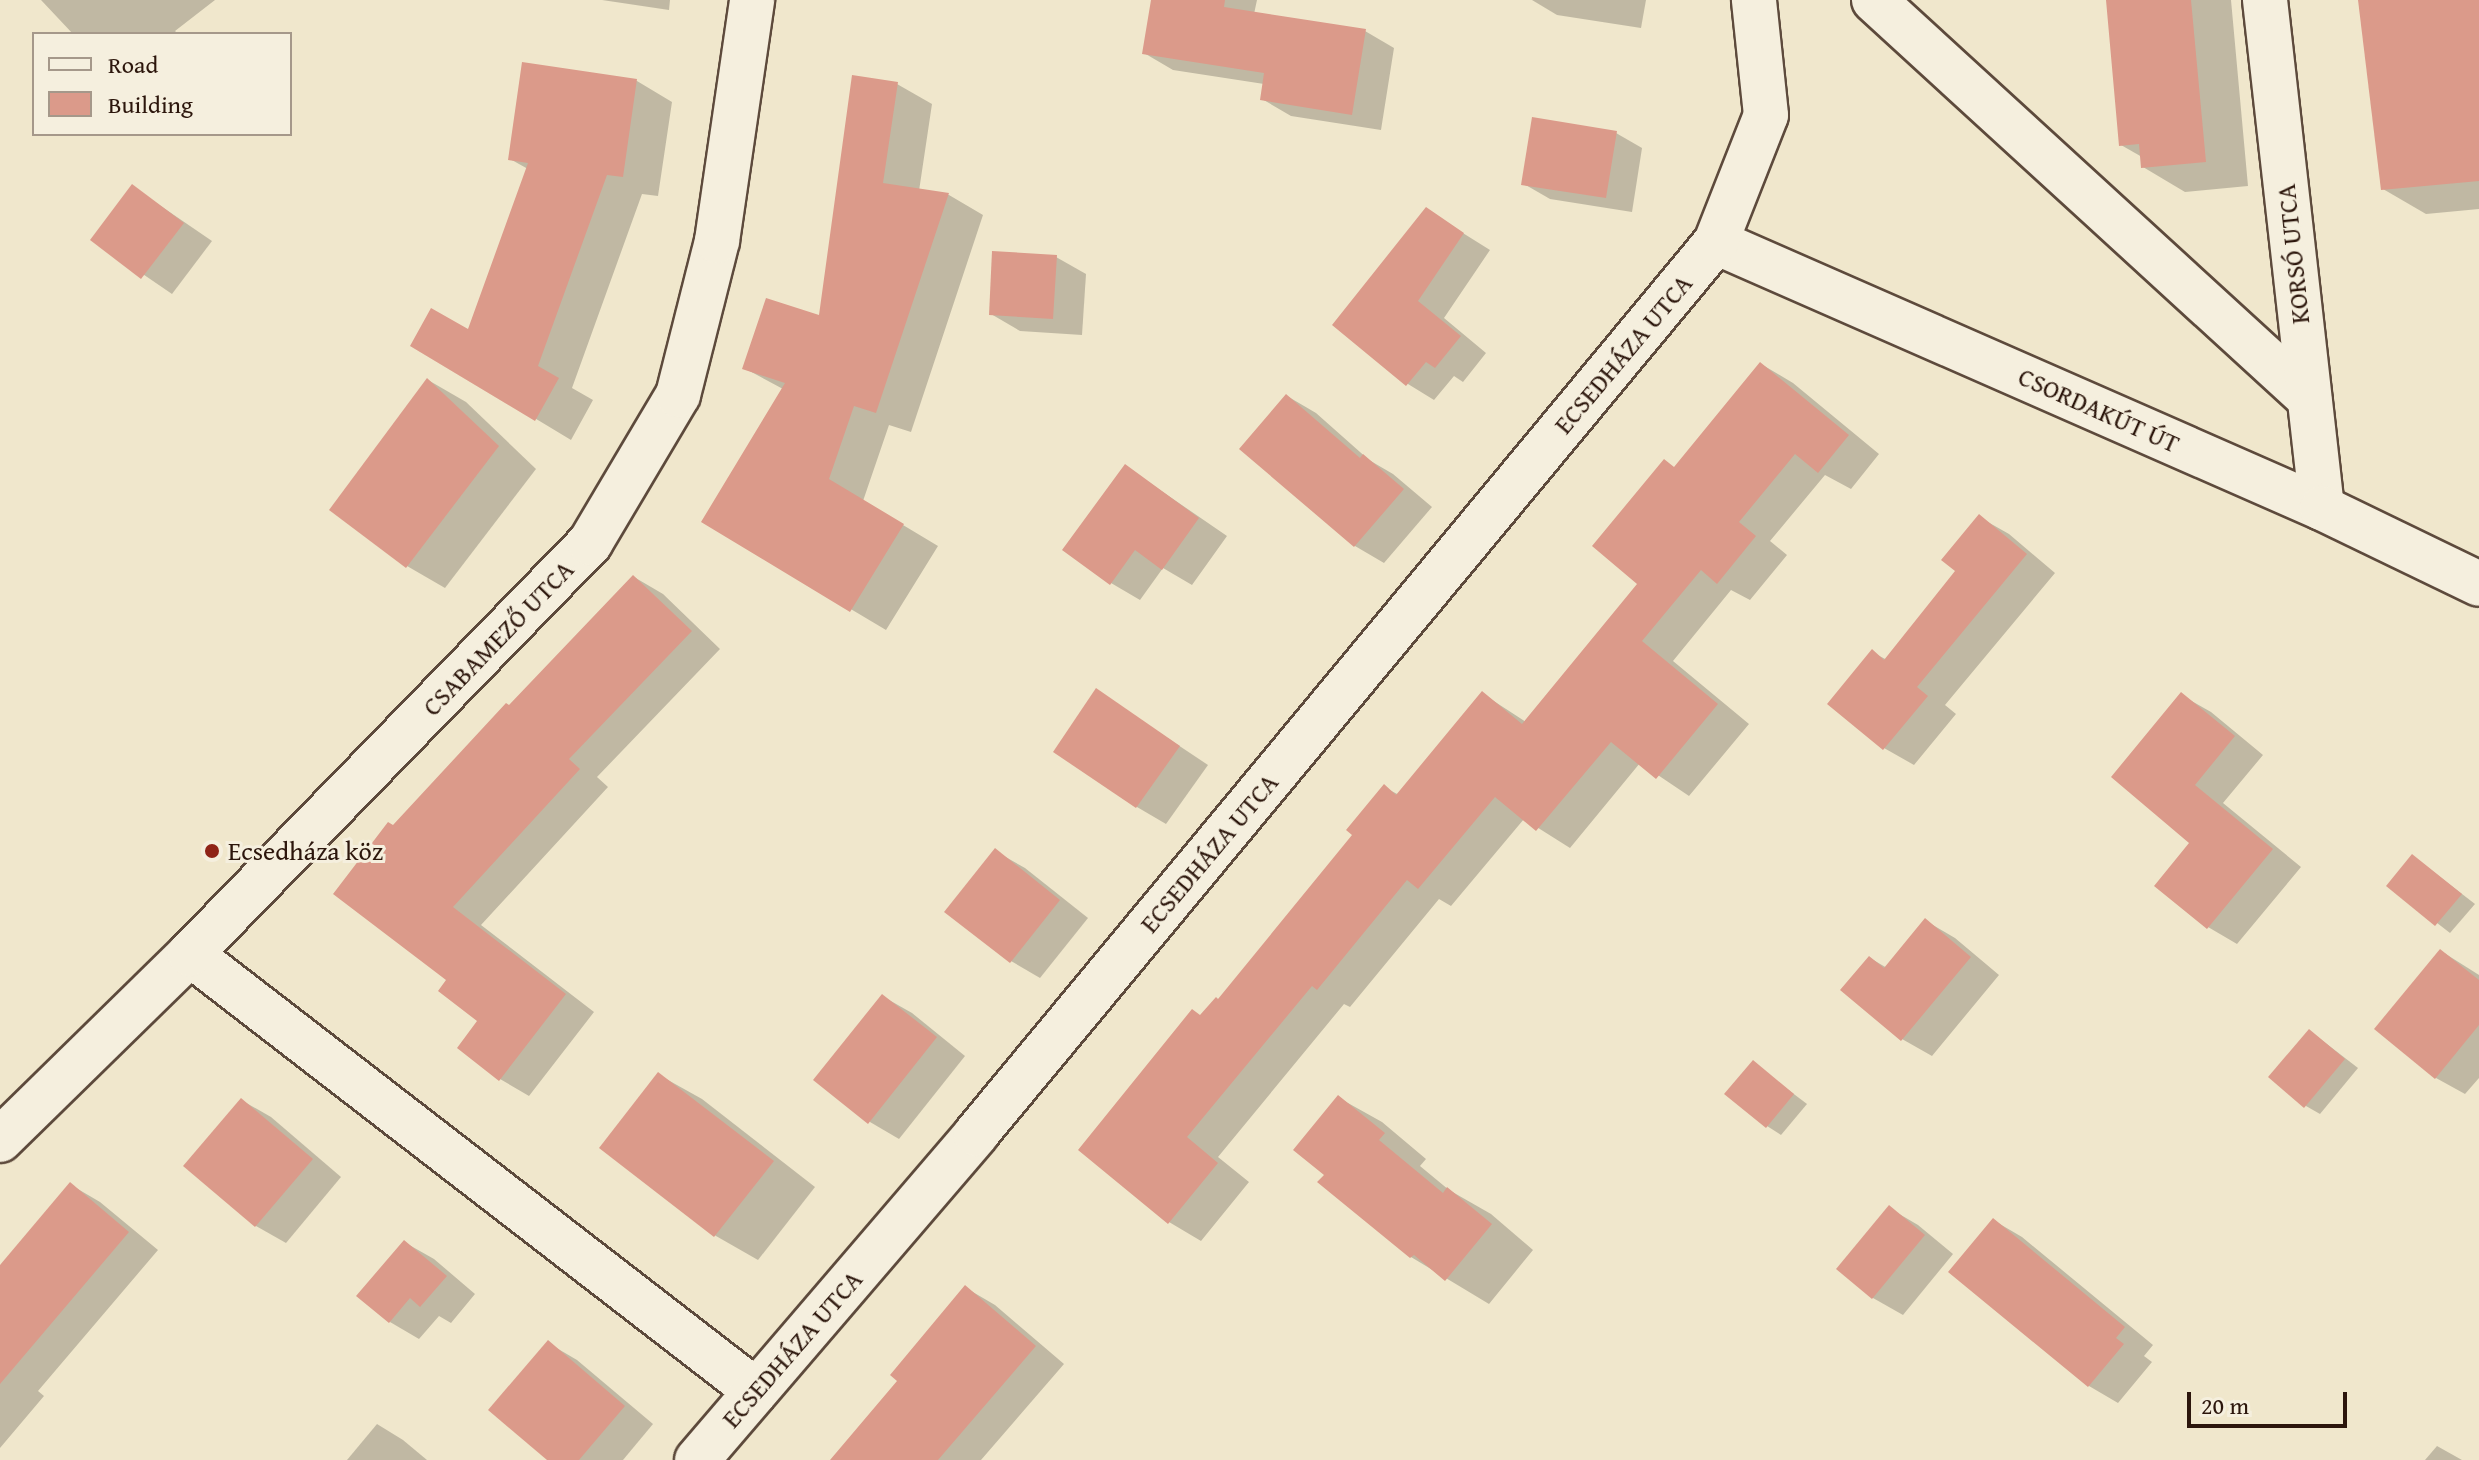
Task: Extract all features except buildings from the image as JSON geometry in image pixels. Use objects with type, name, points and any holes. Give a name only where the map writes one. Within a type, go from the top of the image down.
[{"type":"street","name":"CSABAMEZŐ UTCA","points":[[0,1140],[190,954],[590,543],[678,395],[717,241],[752,0]]},
{"type":"street","name":"ECSEDHÁZA UTCA","points":[[697,1460],[986,1122],[1716,242],[1766,115],[1754,0]]},
{"type":"street","points":[[1874,0],[2309,398]]},
{"type":"street","name":"KORSÓ UTCA","points":[[2265,0],[2322,508]]},
{"type":"street","name":"CSORDAKÚT ÚT","points":[[1716,242],[2322,508],[2479,584]]},
{"type":"street","points":[[190,954],[756,1391]]},
{"type":"place","name":"Ecsedháza köz","points":[[212,851]]}]
